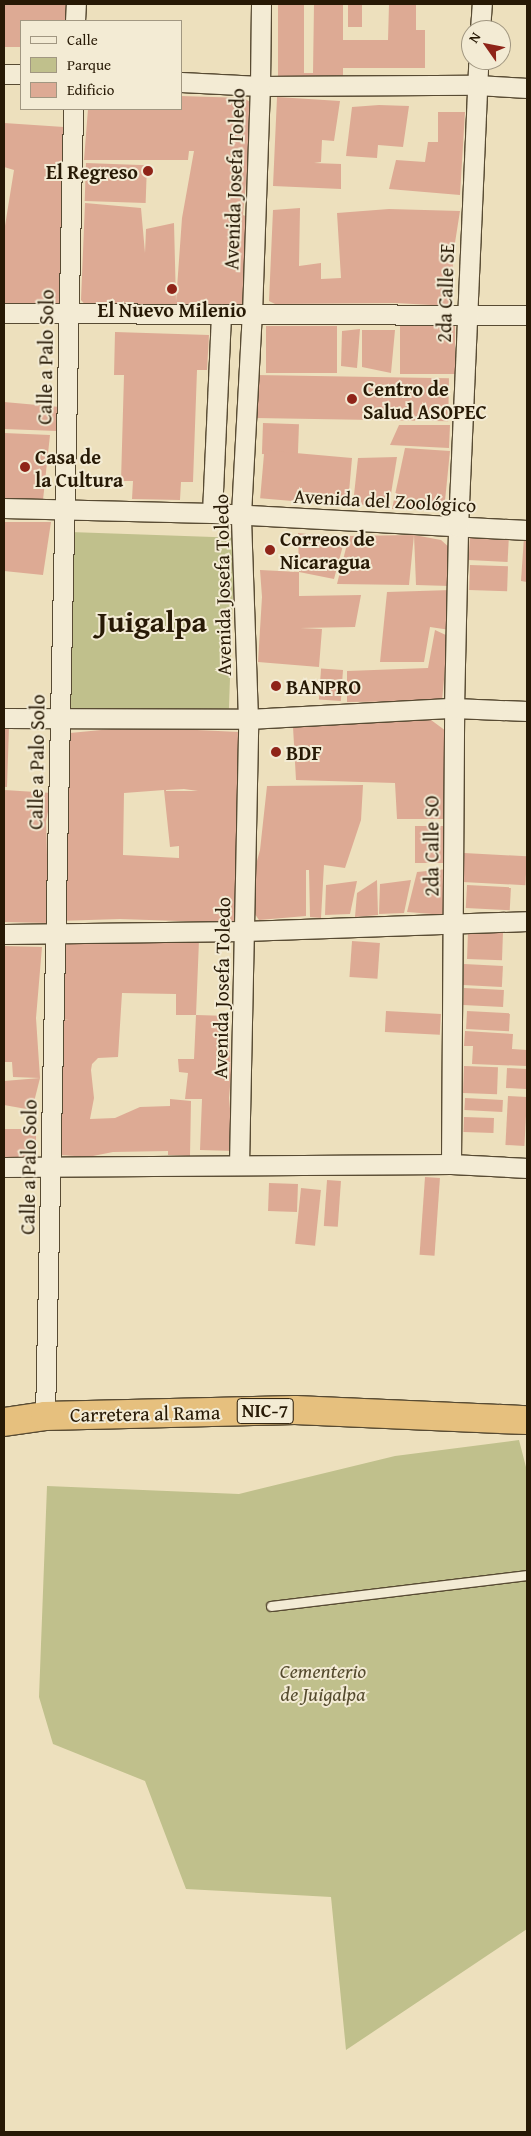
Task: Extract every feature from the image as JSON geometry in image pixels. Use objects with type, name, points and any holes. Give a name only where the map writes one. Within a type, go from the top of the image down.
[{"type":"highway","name":"Carretera al Rama","points":[[4,1422],[45,1416],[295,1410],[527,1420]]},
{"type":"street","points":[[75,20],[76,4]]},
{"type":"street","name":"Avenida Josefa Toledo","points":[[240,1164],[248,719],[241,514],[252,314],[261,4]]},
{"type":"street","points":[[481,20],[482,4]]},
{"type":"street","name":"2da Calle SE","points":[[458,527],[478,70]]},
{"type":"street","points":[[4,74],[20,74]]},
{"type":"street","points":[[182,82],[260,86],[477,84],[527,88]]},
{"type":"street","name":"Calle a Palo Solo","points":[[45,1416],[54,935],[74,110]]},
{"type":"street","points":[[4,313],[527,315]]},
{"type":"street","points":[[212,513],[221,315]]},
{"type":"street","name":"Avenida del Zoológico","points":[[4,508],[241,514],[527,530]]},
{"type":"street","name":"2da Calle SO","points":[[452,1164],[454,708],[458,527]]},
{"type":"street","points":[[4,718],[248,719],[454,708],[527,711]]},
{"type":"street","points":[[4,934],[54,935],[244,931],[527,921]]},
{"type":"street","points":[[4,1168],[240,1164],[452,1164],[527,1168]]},
{"type":"lane","points":[[270,1606],[527,1575]]},
{"type":"green space","points":[[70,532],[235,538],[229,714],[64,708]]},
{"type":"green space","name":"Cementerio de Juigalpa","points":[[519,1440],[527,1471],[527,1929],[346,2050],[331,1897],[186,1889],[145,1781],[53,1744],[39,1697],[47,1486],[239,1494],[395,1456]]},
{"type":"building","points":[[4,4],[67,4],[67,20],[20,20],[20,47],[4,47]]},
{"type":"building","points":[[278,4],[304,4],[304,73],[313,73],[314,4],[343,4],[343,40],[388,40],[389,4],[416,4],[416,30],[425,30],[425,68],[343,68],[343,76],[278,76]]},
{"type":"building","points":[[348,4],[362,4],[362,27],[348,27]]},
{"type":"building","points":[[182,96],[244,98],[253,104],[243,215],[248,217],[243,308],[88,308],[81,300],[85,203],[141,208],[145,253],[146,229],[174,223],[176,302],[182,218],[194,151],[189,151],[188,160],[84,160],[88,110],[182,110]]},
{"type":"building","points":[[277,97],[340,101],[334,141],[322,140],[321,162],[314,163],[341,164],[341,189],[273,186]]},
{"type":"building","points":[[379,105],[409,106],[403,147],[378,145],[377,158],[346,156],[352,107]]},
{"type":"building","points":[[438,112],[465,112],[460,195],[389,189],[396,160],[425,162],[428,142],[438,142]]},
{"type":"building","points":[[4,123],[64,127],[60,307],[4,306],[4,232],[14,170],[4,167]]},
{"type":"building","points":[[86,163],[147,165],[146,203],[85,201]]},
{"type":"building","points":[[300,208],[299,266],[321,263],[321,279],[341,278],[337,213],[389,209],[460,211],[454,249],[450,306],[395,303],[275,304],[269,301],[273,210]]},
{"type":"building","points":[[266,326],[337,326],[337,373],[266,373]]},
{"type":"building","points":[[400,326],[455,326],[455,374],[400,374]]},
{"type":"building","points":[[360,329],[357,368],[341,366],[342,331]]},
{"type":"building","points":[[362,330],[395,330],[391,373],[362,367]]},
{"type":"building","points":[[115,332],[209,335],[207,370],[197,370],[193,482],[181,482],[180,500],[132,499],[133,481],[121,481],[124,375],[114,375]]},
{"type":"building","name":"Centro de Salud ASOPEC","points":[[256,375],[449,378],[448,421],[255,418]]},
{"type":"building","points":[[4,402],[60,407],[57,431],[4,429]]},
{"type":"building","points":[[263,423],[299,424],[298,455],[262,454]]},
{"type":"building","points":[[399,425],[450,425],[449,448],[390,445]]},
{"type":"building","name":"Casa de la Cultura","points":[[4,433],[50,435],[43,500],[4,499]]},
{"type":"building","points":[[405,448],[450,451],[444,511],[392,509]]},
{"type":"building","points":[[264,450],[352,458],[348,506],[260,498]]},
{"type":"building","points":[[397,457],[389,506],[353,504],[358,458]]},
{"type":"building","points":[[4,522],[51,522],[43,575],[4,571]]},
{"type":"building","points":[[298,533],[345,538],[334,579],[299,572]]},
{"type":"building","points":[[470,534],[509,536],[508,562],[469,560]]},
{"type":"building","points":[[414,535],[409,585],[337,584],[349,536]]},
{"type":"building","points":[[414,535],[441,540],[451,549],[450,586],[416,585]]},
{"type":"building","points":[[524,537],[527,537],[527,582],[521,581]]},
{"type":"building","points":[[470,565],[508,566],[507,591],[469,590]]},
{"type":"building","points":[[260,570],[299,572],[299,596],[361,595],[355,627],[300,628],[322,629],[319,667],[258,662],[262,597]]},
{"type":"building","points":[[452,590],[450,630],[430,627],[424,662],[380,662],[387,592]]},
{"type":"building","points":[[435,630],[448,636],[442,701],[347,702],[347,671],[428,668]]},
{"type":"building","points":[[321,668],[343,670],[341,701],[319,699]]},
{"type":"building","points":[[431,720],[446,731],[446,819],[397,819],[395,783],[296,780],[293,727]]},
{"type":"building","points":[[179,726],[197,730],[239,732],[237,923],[120,919],[58,921],[70,733],[122,728]],"holes":[[[184,789],[198,791],[166,791],[166,790]],[[164,790],[170,847],[179,846],[179,858],[123,855],[124,793]]]},
{"type":"building","points":[[4,727],[9,727],[7,787],[4,787]]},
{"type":"building","points":[[363,785],[361,820],[345,868],[324,865],[321,918],[310,917],[309,870],[306,870],[306,916],[259,920],[252,910],[254,872],[260,850],[267,786]]},
{"type":"building","points":[[4,790],[52,793],[46,821],[49,923],[4,922]]},
{"type":"building","points":[[415,826],[443,826],[443,863],[415,863]]},
{"type":"building","points":[[464,853],[527,856],[525,885],[462,882]]},
{"type":"building","points":[[447,869],[445,915],[407,912],[417,872]]},
{"type":"building","points":[[377,880],[378,915],[355,917],[357,893]]},
{"type":"building","points":[[411,880],[404,913],[379,914],[380,884]]},
{"type":"building","points":[[357,881],[350,914],[325,915],[326,885]]},
{"type":"building","points":[[467,885],[511,887],[510,910],[466,908]]},
{"type":"building","points":[[468,931],[503,932],[502,960],[467,959]]},
{"type":"building","points":[[199,940],[196,1015],[176,1015],[176,994],[122,993],[118,1057],[98,1058],[92,1064],[91,1070],[94,1098],[90,1119],[115,1118],[140,1107],[170,1106],[170,1099],[191,1101],[190,1156],[168,1155],[168,1151],[113,1152],[88,1157],[61,1155],[56,1148],[61,1099],[58,1100],[61,1020],[69,1020],[60,1019],[61,953],[68,942]]},
{"type":"building","points":[[352,941],[380,943],[377,979],[349,977]]},
{"type":"building","points":[[4,946],[42,947],[36,1018],[40,1078],[13,1077],[12,1062],[4,1062]]},
{"type":"building","points":[[464,964],[503,966],[502,987],[463,985]]},
{"type":"building","points":[[464,988],[504,990],[503,1007],[463,1005]]},
{"type":"building","points":[[386,1011],[441,1014],[440,1035],[385,1032]]},
{"type":"building","points":[[467,1011],[510,1013],[509,1031],[466,1029]]},
{"type":"building","points":[[196,1015],[229,1016],[231,1075],[229,1098],[234,1151],[200,1150],[202,1099],[185,1099],[188,1073],[179,1072],[178,1059],[194,1059]]},
{"type":"building","points":[[465,1031],[513,1034],[512,1049],[527,1050],[527,1066],[472,1064],[473,1046],[464,1046]]},
{"type":"building","points":[[464,1066],[498,1067],[497,1094],[463,1093]]},
{"type":"building","points":[[507,1068],[527,1069],[526,1089],[506,1088]]},
{"type":"building","points":[[40,1078],[32,1110],[4,1105],[4,1081]]},
{"type":"building","points":[[508,1096],[527,1097],[524,1146],[505,1145]]},
{"type":"building","points":[[465,1098],[503,1100],[502,1112],[464,1110]]},
{"type":"building","points":[[464,1117],[494,1118],[493,1133],[463,1132]]},
{"type":"building","points":[[4,1129],[36,1129],[36,1158],[4,1158]]},
{"type":"building","points":[[425,1177],[440,1178],[435,1256],[420,1255]]},
{"type":"building","points":[[327,1180],[341,1181],[338,1227],[324,1226]]},
{"type":"building","points":[[269,1183],[298,1184],[297,1212],[268,1211]]},
{"type":"building","points":[[301,1188],[321,1190],[315,1246],[295,1244]]},
{"type":"place","name":"El Regreso","points":[[148,171]]},
{"type":"place","name":"El Nuevo Milenio","points":[[172,289]]},
{"type":"place","name":"Centro de Salud ASOPEC","points":[[352,399]]},
{"type":"place","name":"Casa de la Cultura","points":[[25,467]]},
{"type":"place","name":"Correos de Nicaragua","points":[[270,550]]},
{"type":"place","name":"BANPRO","points":[[276,686]]},
{"type":"place","name":"BDF","points":[[276,752]]},
{"type":"district","name":"Juigalpa","points":[[152,621]]}]
